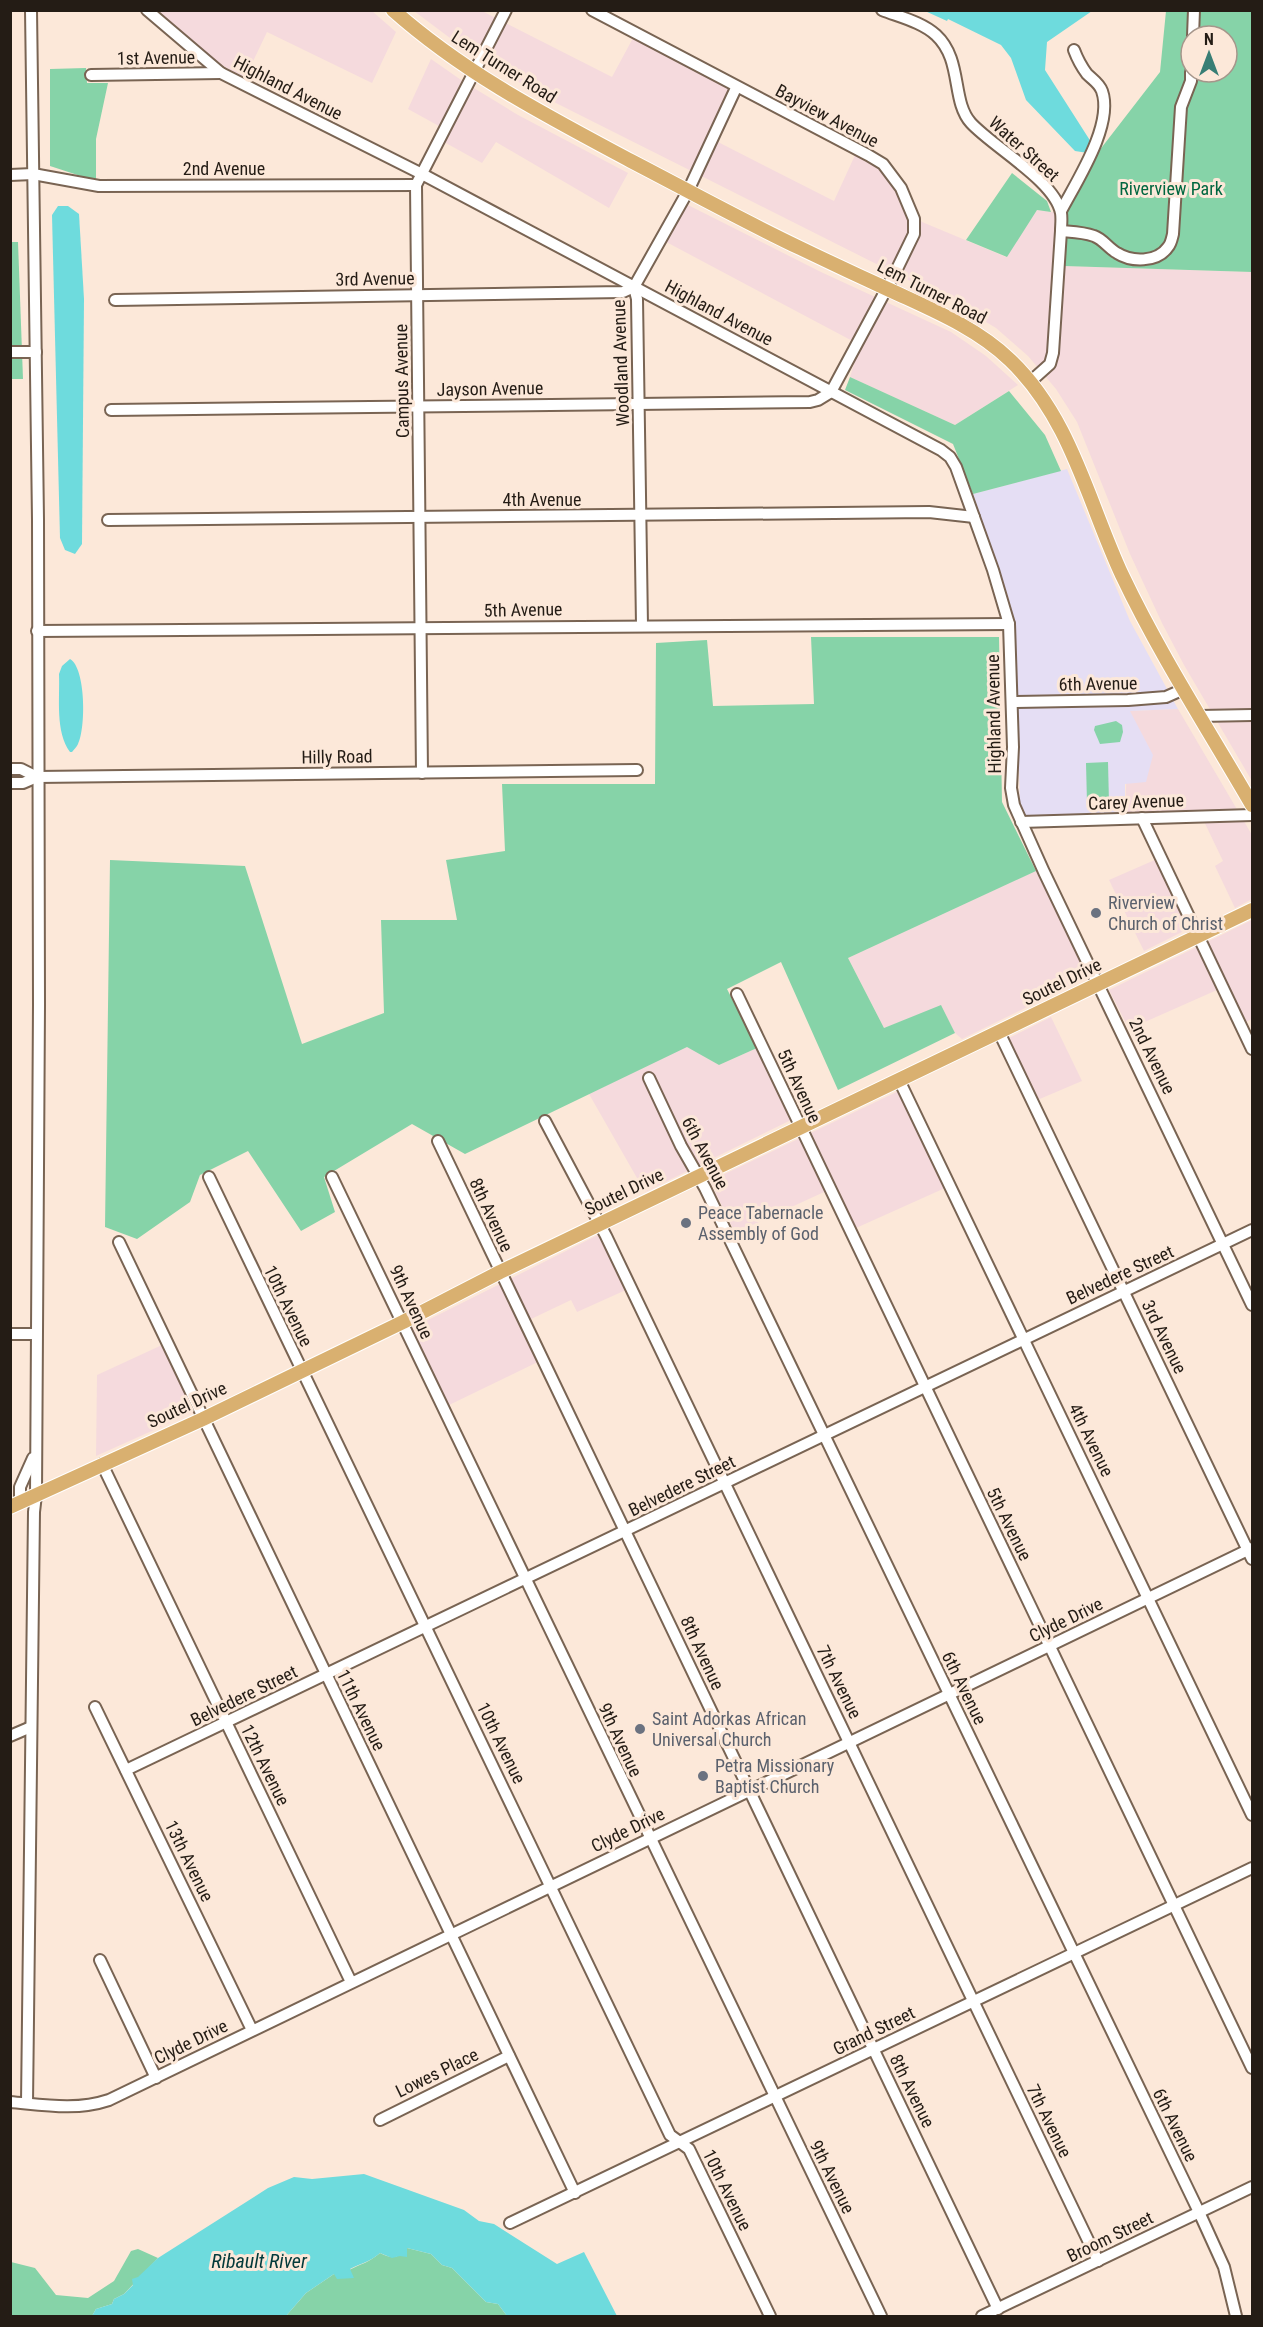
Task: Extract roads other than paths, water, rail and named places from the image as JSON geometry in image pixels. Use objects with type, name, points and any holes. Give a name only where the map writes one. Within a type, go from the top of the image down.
[{"type":"main road","name":"Lem Turner Road","points":[[393,10],[417,32],[475,74],[519,101],[791,244],[945,316],[984,338],[1009,358],[1031,381],[1063,431],[1121,573],[1142,616],[1252,805]]},
{"type":"main road","name":"Soutel Drive","points":[[15,1505],[203,1419],[500,1272],[1246,913]]},
{"type":"street","points":[[27,2103],[36,1495],[39,1005],[32,10]]},
{"type":"street","name":"Highland Avenue","points":[[147,10],[221,73],[422,174],[941,450],[950,457],[974,517],[1010,624],[1011,788],[1014,805],[1021,822]]},
{"type":"street","name":"Campus Avenue","points":[[422,772],[417,185],[506,10]]},
{"type":"street","name":"Bayview Avenue","points":[[592,10],[736,88],[868,155],[883,164],[893,174],[915,219],[914,234],[831,392]]},
{"type":"street","name":"Water Street","points":[[882,10],[926,28],[937,36],[951,57],[970,123],[1044,185],[1061,211]]},
{"type":"street","points":[[1031,381],[1050,364],[1053,353],[1061,211],[1093,151],[1104,105],[1100,86],[1080,64],[1074,50]]},
{"type":"street","name":"1st Avenue","points":[[91,75],[221,73]]},
{"type":"street","points":[[1061,231],[1083,232],[1097,237],[1126,258],[1145,260],[1159,255],[1169,246],[1173,234],[1181,107],[1190,84]]},
{"type":"street","name":"Woodland Avenue","points":[[642,625],[637,299],[634,287],[688,191],[736,88]]},
{"type":"street","name":"2nd Avenue","points":[[10,175],[33,174],[99,186],[417,185]]},
{"type":"street","name":"3rd Avenue","points":[[115,300],[623,292],[634,287]]},
{"type":"street","points":[[10,352],[36,352]]},
{"type":"street","name":"Jayson Avenue","points":[[111,410],[810,402],[831,392]]},
{"type":"street","name":"4th Avenue","points":[[108,519],[929,512],[974,517]]},
{"type":"street","name":"5th Avenue","points":[[37,631],[1010,624]]},
{"type":"street","name":"6th Avenue","points":[[1012,702],[1145,699],[1166,697],[1184,689]]},
{"type":"street","points":[[1200,716],[1252,715]]},
{"type":"street","points":[[10,770],[21,769],[38,777]]},
{"type":"street","name":"Hilly Road","points":[[38,777],[637,770]]},
{"type":"street","points":[[10,783],[22,783],[38,777]]},
{"type":"street","name":"Carey Avenue","points":[[1021,822],[1252,815]]},
{"type":"street","points":[[1142,818],[1252,1049]]},
{"type":"street","name":"2nd Avenue","points":[[1021,822],[1252,1305]]},
{"type":"street","name":"5th Avenue","points":[[737,994],[1252,2068]]},
{"type":"street","name":"3rd Avenue","points":[[999,1032],[1251,1553]]},
{"type":"street","name":"6th Avenue","points":[[649,1078],[825,1435],[1200,2212],[1224,2266],[1236,2316]]},
{"type":"street","name":"4th Avenue","points":[[899,1080],[1252,1815]]},
{"type":"street","name":"7th Avenue","points":[[545,1121],[599,1224],[725,1483],[1098,2261]]},
{"type":"street","name":"8th Avenue","points":[[438,1141],[998,2308]]},
{"type":"street","name":"10th Avenue","points":[[209,1177],[670,2134],[689,2149],[770,2316]]},
{"type":"street","name":"9th Avenue","points":[[332,1177],[649,1839],[881,2316]]},
{"type":"street","name":"Belvedere Street","points":[[126,1770],[1252,1230]]},
{"type":"street","name":"11th Avenue","points":[[119,1242],[575,2193]]},
{"type":"street","points":[[10,1334],[36,1334]]},
{"type":"street","points":[[15,1505],[35,1452]]},
{"type":"street","name":"12th Avenue","points":[[102,1464],[351,1982]]},
{"type":"street","name":"Clyde Drive","points":[[10,2102],[68,2108],[94,2105],[156,2078],[1049,1646],[1251,1553]]},
{"type":"street","name":"13th Avenue","points":[[95,1707],[252,2030]]},
{"type":"street","points":[[10,1736],[32,1726]]},
{"type":"street","name":"Grand Street","points":[[510,2223],[1252,1868]]},
{"type":"street","points":[[100,1960],[156,2078]]},
{"type":"street","name":"Lowes Place","points":[[380,2120],[509,2056]]},
{"type":"street","name":"Broom Street","points":[[982,2316],[1252,2187]]},
{"type":"water","points":[[925,11],[1092,11],[1047,42],[1045,70],[1091,142],[1088,153],[1075,151],[1026,100],[1011,58],[1001,45],[948,19],[947,21]]},
{"type":"water","points":[[58,206],[68,206],[79,214],[84,299],[82,544],[75,554],[65,550],[60,538],[52,215]]},
{"type":"water","points":[[70,659],[79,674],[83,699],[81,736],[72,752],[65,744],[62,734],[59,704],[59,674],[62,666]]},
{"type":"water","name":"Ribault River","points":[[364,2174],[464,2210],[479,2221],[494,2224],[557,2264],[584,2252],[617,2316],[507,2316],[498,2304],[486,2302],[452,2268],[442,2265],[431,2254],[407,2248],[407,2257],[392,2258],[380,2253],[350,2269],[354,2278],[337,2279],[334,2274],[306,2293],[286,2316],[92,2316],[96,2309],[112,2304],[114,2299],[124,2294],[133,2285],[132,2279],[138,2277],[158,2258],[268,2188],[294,2177],[312,2179]]},
{"type":"place","name":"Riverview Church of Christ","points":[[1096,913]]},
{"type":"place","name":"Peace Tabernacle Assembly of God","points":[[686,1223]]},
{"type":"place","name":"Saint Adorkas African Universal Church","points":[[640,1729]]},
{"type":"place","name":"Petra Missionary Baptist Church","points":[[703,1776]]},
{"type":"park label","name":"Riverview Park","points":[[1171,189]]}]
